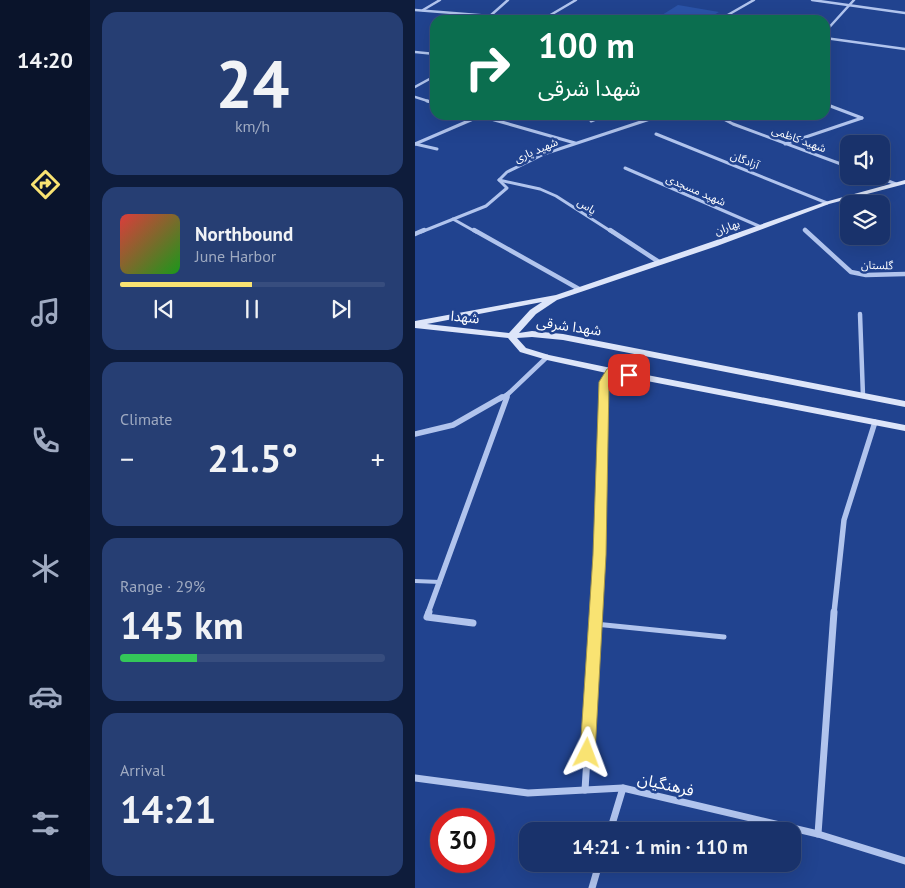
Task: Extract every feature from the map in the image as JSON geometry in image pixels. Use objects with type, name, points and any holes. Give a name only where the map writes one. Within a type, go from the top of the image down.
[{"type":"main road","name":"بهاران","points":[[558,296],[827,203],[905,182]]},
{"type":"main road","points":[[415,324],[558,296]]},
{"type":"main road","points":[[558,296],[533,312],[511,336],[523,350],[611,371],[905,428]]},
{"type":"main road","name":"شهدا","points":[[415,324],[511,336]]},
{"type":"main road","name":"شهدا شرقی","points":[[511,336],[532,334],[563,337],[905,404]]},
{"type":"street","points":[[423,11],[440,0]]},
{"type":"street","points":[[490,15],[508,0]]},
{"type":"street","points":[[550,15],[576,0]]},
{"type":"street","points":[[728,15],[754,0]]},
{"type":"street","points":[[812,0],[905,13]]},
{"type":"street","points":[[830,26],[853,0]]},
{"type":"street","points":[[415,10],[476,15]]},
{"type":"street","points":[[830,39],[905,49]]},
{"type":"street","points":[[415,52],[430,54]]},
{"type":"street","points":[[415,87],[430,79]]},
{"type":"street","points":[[415,97],[430,102]]},
{"type":"street","points":[[785,144],[861,118],[830,106]]},
{"type":"street","points":[[415,144],[468,120]]},
{"type":"street","points":[[496,120],[576,143]]},
{"type":"street","name":"شهید یاری","points":[[499,180],[507,172],[544,154],[647,120]]},
{"type":"street","name":"شهید کاظمی","points":[[725,120],[840,164]]},
{"type":"street","name":"آزادگان","points":[[656,134],[827,203]]},
{"type":"street","points":[[415,144],[437,149]]},
{"type":"street","name":"شهید مسجدی","points":[[625,168],[761,227]]},
{"type":"street","points":[[415,233],[486,206],[507,188],[499,180]]},
{"type":"street","name":"یاس","points":[[499,180],[540,189],[557,196],[659,262]]},
{"type":"street","points":[[890,182],[896,184]]},
{"type":"street","points":[[453,219],[579,289]]},
{"type":"street","name":"گلستان","points":[[805,230],[851,272],[866,275],[905,274]]},
{"type":"street","points":[[860,314],[863,396]]},
{"type":"street","points":[[415,434],[453,426],[508,394],[547,357]]},
{"type":"street","points":[[585,790],[599,546],[604,382],[611,371]]},
{"type":"street","points":[[473,623],[427,617],[508,394]]},
{"type":"street","points":[[818,834],[832,635],[844,520],[875,422]]},
{"type":"street","name":"فرهنگیان","points":[[415,778],[528,793],[623,788],[818,834],[905,861]]},
{"type":"street","points":[[612,822],[623,788]]},
{"type":"street","points":[[592,888],[597,872]]},
{"type":"lane","points":[[415,581],[440,582]]},
{"type":"lane","points":[[595,624],[724,637]]},
{"type":"shaded area","points":[[678,5],[719,12],[714,15],[662,15]]},
{"type":"route","points":[[587,753],[599,555],[604,382],[611,371],[629,375]]}]
